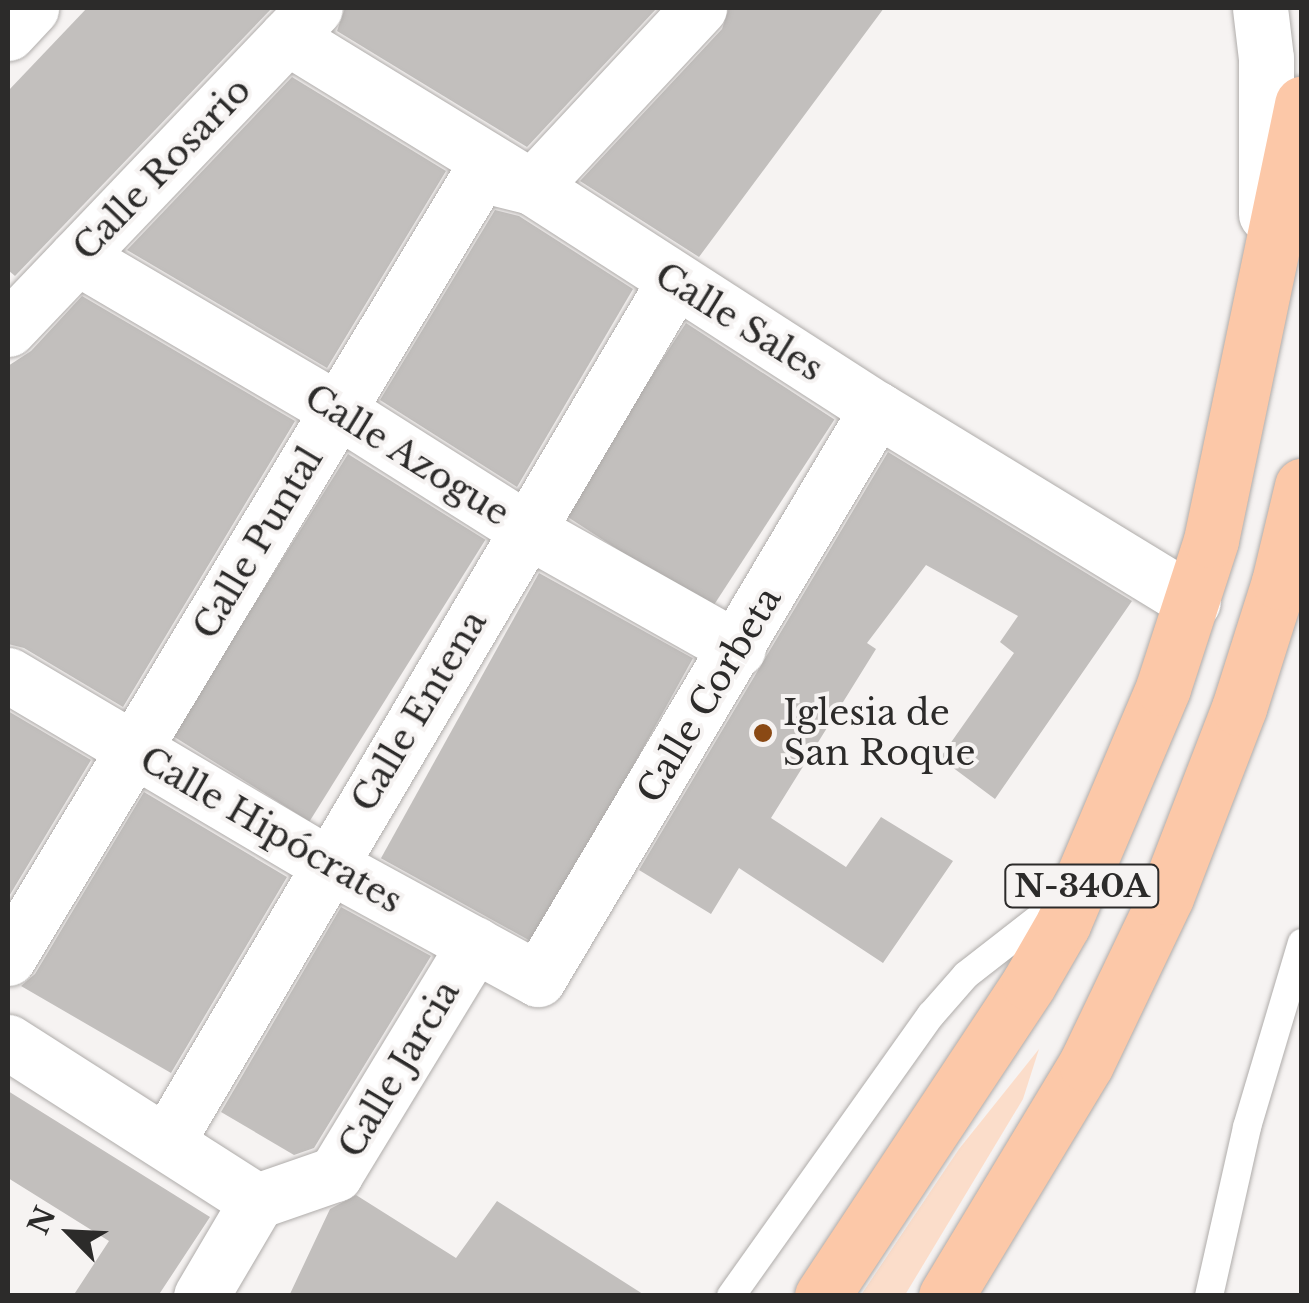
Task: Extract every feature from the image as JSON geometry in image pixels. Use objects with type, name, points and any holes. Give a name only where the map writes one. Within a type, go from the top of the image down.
[{"type":"highway","name":"N-340A","points":[[822,1296],[1029,982],[1082,885],[1164,688],[1211,540],[1302,103]]},
{"type":"highway","name":"N-340A","points":[[946,1296],[1086,1064],[1166,896],[1239,708],[1279,582],[1302,486]]},
{"type":"street","points":[[8,34],[32,8]]},
{"type":"street","points":[[532,187],[698,8]]},
{"type":"street","points":[[1260,8],[1266,58],[1265,271]]},
{"type":"street","name":"Calle Sales","points":[[301,22],[532,187],[674,282],[1194,602]]},
{"type":"street","name":"Calle Rosario","points":[[10,320],[77,257],[301,22]]},
{"type":"street","name":"Calle Puntal","points":[[8,958],[480,174],[532,187]]},
{"type":"street","name":"Calle Azogue","points":[[77,257],[339,411],[527,530],[738,649]]},
{"type":"street","name":"Calle Entena","points":[[166,1142],[674,282]]},
{"type":"street","name":"Calle Corbeta","points":[[538,979],[877,410]]},
{"type":"street","name":"Calle Hipócrates","points":[[8,676],[327,864],[538,979]]},
{"type":"street","name":"Calle Jarcia","points":[[256,1201],[335,1174],[475,944]]},
{"type":"street","points":[[8,1042],[256,1201],[201,1296]]},
{"type":"lane","points":[[730,1296],[931,1015],[966,974],[1082,885]]},
{"type":"lane","points":[[1208,1296],[1246,1127],[1302,942]]},
{"type":"shaded area","points":[[1039,1049],[1023,1099],[905,1295],[861,1295],[959,1149]]},
{"type":"building","points":[[87,8],[272,8],[15,276],[8,270],[8,91]]},
{"type":"building","points":[[345,8],[657,8],[527,147],[337,31]]},
{"type":"building","points":[[729,8],[884,8],[699,257],[580,181],[722,29]]},
{"type":"building","points":[[292,77],[446,171],[327,368],[127,250]]},
{"type":"building","points":[[495,210],[519,216],[633,289],[517,487],[380,400]]},
{"type":"building","points":[[82,296],[295,421],[123,707],[24,648],[8,644],[8,366],[31,351]]},
{"type":"building","points":[[686,323],[834,419],[711,610],[562,513]]},
{"type":"building","points":[[888,452],[1132,601],[995,799],[940,758],[1014,653],[1000,642],[1018,616],[926,565],[867,643],[876,649],[771,818],[846,867],[881,817],[953,861],[883,963],[739,868],[711,914],[639,870]]},
{"type":"building","points":[[348,454],[485,540],[309,821],[172,736]]},
{"type":"building","points":[[539,573],[693,658],[535,943],[381,858]]},
{"type":"building","points":[[8,711],[91,760],[8,898]]},
{"type":"building","points":[[144,792],[287,877],[171,1073],[21,986],[35,974]]},
{"type":"building","points":[[341,907],[431,956],[314,1148],[294,1155],[221,1112]]},
{"type":"building","points":[[8,1091],[210,1217],[158,1296],[73,1296],[109,1241],[8,1178]]},
{"type":"building","points":[[356,1195],[456,1258],[497,1201],[646,1296],[289,1296],[330,1209]]},
{"type":"place","name":"Iglesia de San Roque","points":[[763,733]]}]
